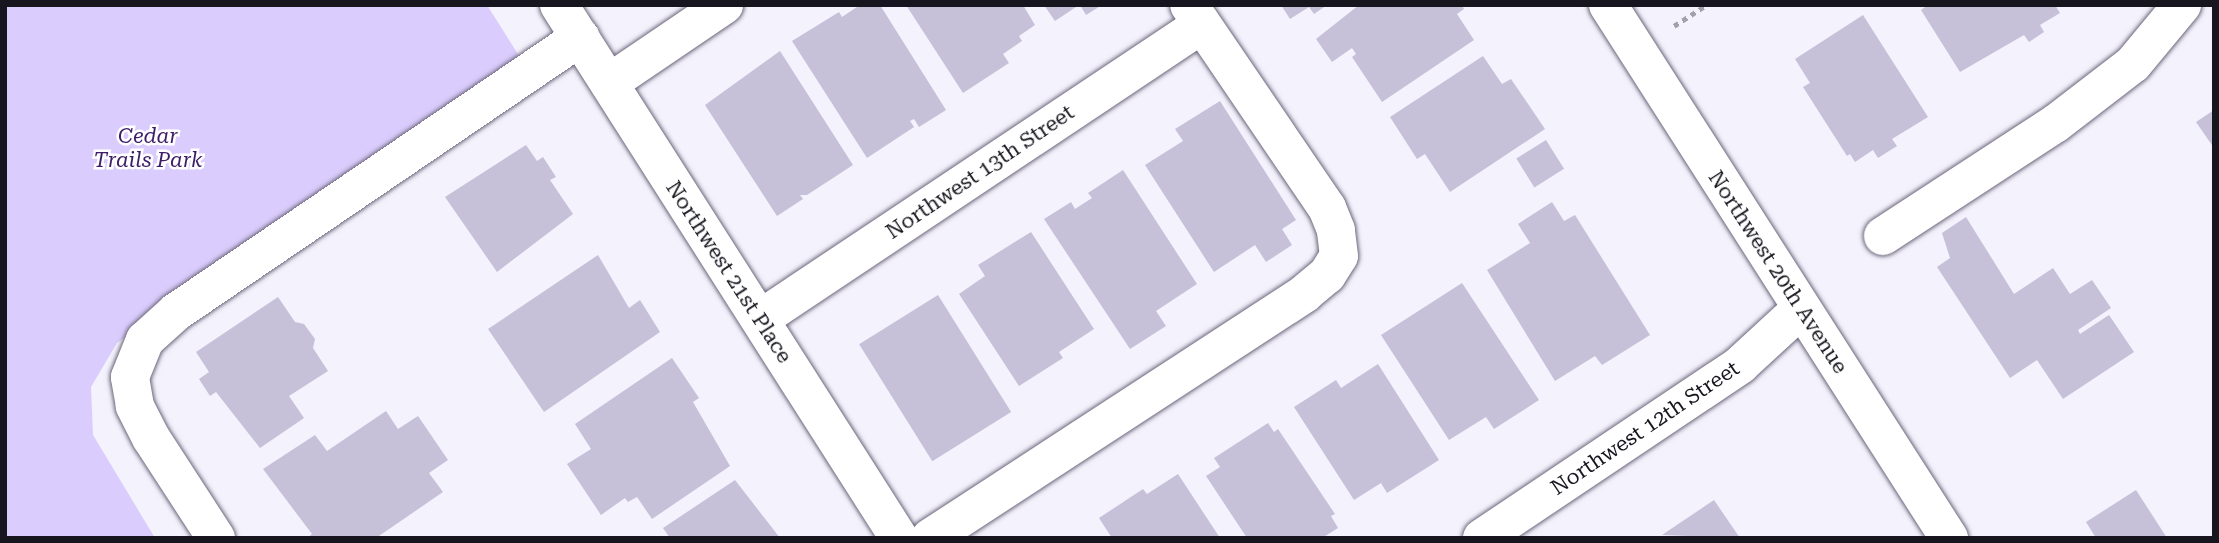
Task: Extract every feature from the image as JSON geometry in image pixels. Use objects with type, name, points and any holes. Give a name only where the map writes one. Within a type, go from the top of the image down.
[{"type":"street","name":"Northwest 21st Place","points":[[559,5],[899,538]]},
{"type":"street","points":[[609,83],[724,5]]},
{"type":"street","name":"Northwest 20th Avenue","points":[[1608,5],[1949,538]]},
{"type":"street","points":[[1883,236],[2055,124],[2133,64],[2182,5]]},
{"type":"street","points":[[929,538],[1304,294],[1327,275],[1339,256],[1336,230],[1327,208],[1195,15]]},
{"type":"street","name":"Northwest 13th Street","points":[[760,319],[1195,15]]},
{"type":"street","points":[[216,538],[151,438],[135,406],[130,377],[145,340],[176,312],[580,37]]},
{"type":"street","name":"Northwest 12th Street","points":[[1482,538],[1740,365],[1801,309]]},
{"type":"green space","name":"Cedar Trails Park","points":[[5,5],[487,5],[521,59],[117,343],[91,387],[93,435],[155,538],[5,538]]},
{"type":"building","points":[[860,5],[880,5],[946,110],[919,127],[914,119],[910,121],[914,127],[867,158],[792,41],[839,12],[842,17]]},
{"type":"building","points":[[906,5],[1023,5],[1035,25],[1019,36],[1022,41],[1003,54],[1009,63],[963,93]]},
{"type":"building","points":[[1044,5],[1079,5],[1055,21]]},
{"type":"building","points":[[1080,5],[1102,5],[1086,15]]},
{"type":"building","points":[[1281,5],[1327,5],[1314,14],[1309,7],[1290,19]]},
{"type":"building","points":[[1359,5],[1462,5],[1464,9],[1457,14],[1474,40],[1382,102],[1352,57],[1356,54],[1352,48],[1332,62],[1316,39]]},
{"type":"building","points":[[1928,5],[2055,5],[2060,13],[2040,25],[2044,32],[2029,42],[2024,35],[1960,72],[1921,10]]},
{"type":"building","points":[[1863,15],[1928,117],[1892,139],[1897,146],[1878,158],[1873,150],[1855,162],[1850,154],[1847,156],[1803,87],[1810,83],[1795,59]]},
{"type":"building","points":[[780,51],[853,165],[807,195],[800,195],[803,199],[777,216],[705,105]]},
{"type":"building","points":[[1483,56],[1502,84],[1511,79],[1545,129],[1450,192],[1425,154],[1417,159],[1390,117]]},
{"type":"building","points":[[1220,101],[1296,220],[1282,229],[1292,245],[1266,262],[1255,245],[1214,272],[1145,165],[1183,141],[1175,129]]},
{"type":"building","points":[[2214,110],[2214,148],[2196,122]]},
{"type":"building","points":[[1546,140],[1564,169],[1534,187],[1516,159]]},
{"type":"building","points":[[526,145],[537,161],[543,157],[556,177],[550,180],[573,214],[497,272],[445,197]]},
{"type":"building","points":[[1123,170],[1197,284],[1156,311],[1166,326],[1130,349],[1044,219],[1071,202],[1075,209],[1092,198],[1088,193]]},
{"type":"building","points":[[1552,202],[1564,221],[1575,215],[1650,335],[1602,365],[1595,356],[1555,381],[1487,270],[1530,243],[1518,224]]},
{"type":"building","points":[[1966,217],[2014,294],[2053,268],[2070,294],[2092,280],[2111,308],[2078,330],[2080,334],[2109,315],[2134,352],[2063,399],[2037,360],[2010,378],[1937,267],[1950,258],[1942,233]]},
{"type":"building","points":[[1031,232],[1094,329],[1059,352],[1063,358],[1019,386],[959,294],[985,276],[978,265]]},
{"type":"building","points":[[598,255],[629,308],[640,300],[660,332],[544,412],[488,329]]},
{"type":"building","points":[[1462,283],[1539,400],[1494,429],[1486,417],[1449,440],[1381,335]]},
{"type":"building","points":[[938,295],[1011,412],[932,461],[859,344]]},
{"type":"building","points":[[278,297],[295,322],[304,324],[315,339],[313,348],[328,371],[289,396],[304,418],[260,448],[216,392],[210,396],[199,379],[209,372],[196,352]]},
{"type":"building","points":[[672,358],[699,398],[693,402],[730,466],[652,519],[637,497],[628,502],[625,498],[601,515],[567,464],[591,449],[575,424]]},
{"type":"building","points":[[1378,364],[1439,460],[1387,493],[1381,483],[1354,500],[1294,407],[1336,380],[1341,388]]},
{"type":"building","points":[[386,411],[398,429],[418,416],[448,460],[429,473],[443,492],[376,538],[307,538],[312,534],[263,469],[315,435],[327,451]]},
{"type":"building","points":[[1268,423],[1274,432],[1278,429],[1335,514],[1331,516],[1338,528],[1322,538],[1247,538],[1206,476],[1220,467],[1214,458]]},
{"type":"building","points":[[1178,474],[1220,538],[1112,538],[1099,518],[1143,489],[1147,494]]},
{"type":"building","points":[[735,480],[780,538],[670,538],[663,528]]},
{"type":"building","points":[[2136,490],[2167,538],[2096,538],[2086,522]]},
{"type":"building","points":[[1714,500],[1740,538],[1662,535]]}]
